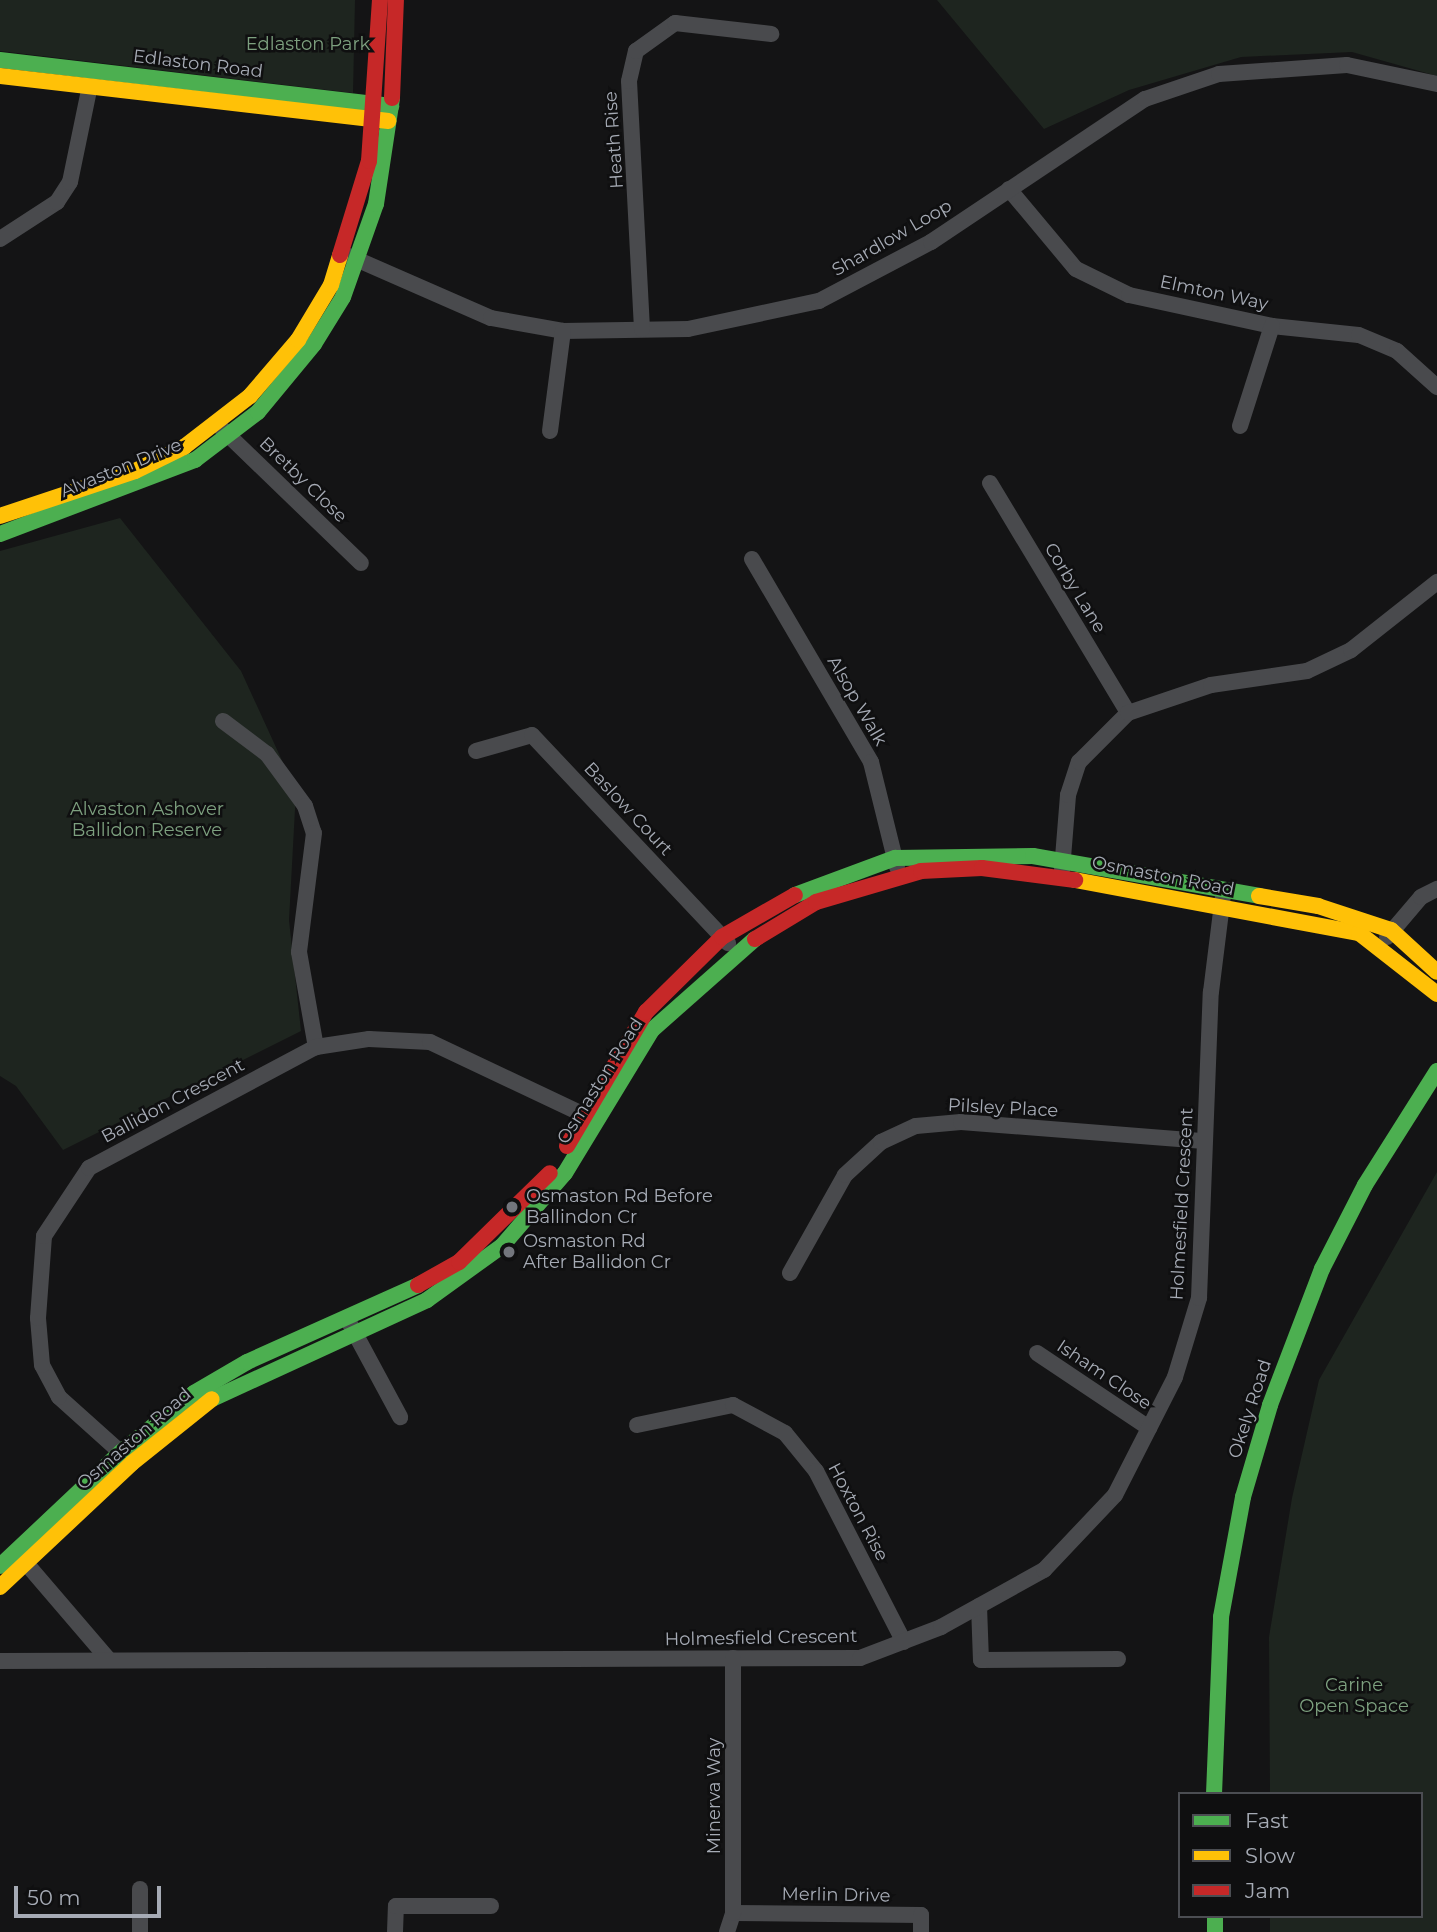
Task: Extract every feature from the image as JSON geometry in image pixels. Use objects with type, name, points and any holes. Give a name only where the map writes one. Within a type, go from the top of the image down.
[{"type":"street","name":"Alvaston Drive","points":[[380,0],[383,113]]},
{"type":"street","name":"Alvaston Drive","points":[[0,516],[135,471],[218,424],[298,340],[350,256],[376,204],[396,0]]},
{"type":"street","name":"Heath Rise","points":[[642,329],[629,81],[636,51],[676,23],[771,34]]},
{"type":"street","name":"Edlaston Road","points":[[0,60],[92,79]]},
{"type":"street","name":"Shardlow Loop","points":[[350,256],[491,318],[564,331],[688,329],[819,301],[931,242],[1145,99],[1223,73],[1347,65],[1437,83]]},
{"type":"street","name":"Edlaston Road","points":[[0,76],[92,79],[383,113]]},
{"type":"street","points":[[0,239],[57,202],[70,182],[92,79]]},
{"type":"street","name":"Elmton Way","points":[[1009,189],[1076,269],[1129,295],[1272,326],[1359,335],[1397,351],[1437,387]]},
{"type":"street","name":"Alvaston Drive","points":[[0,534],[142,484],[229,437],[314,344],[343,297],[350,256]]},
{"type":"street","points":[[1240,426],[1272,326]]},
{"type":"street","points":[[550,431],[564,331]]},
{"type":"street","name":"Bretby Close","points":[[218,424],[362,563]]},
{"type":"street","name":"Corby Lane","points":[[990,483],[1128,713]]},
{"type":"street","name":"Alsop Walk","points":[[752,559],[871,762],[899,874]]},
{"type":"street","points":[[1061,877],[1068,795],[1079,762],[1128,713],[1211,685],[1307,671],[1351,650],[1437,582]]},
{"type":"street","points":[[223,722],[267,754],[305,806],[314,833],[299,952],[316,1047]]},
{"type":"street","name":"Baslow Court","points":[[476,751],[532,735],[736,951]]},
{"type":"street","name":"Osmaston Road","points":[[0,1566],[126,1457],[226,1390],[351,1326],[427,1300],[502,1246],[543,1203],[646,1012],[722,937],[810,886],[895,858],[986,853],[1063,860],[1353,914],[1391,930],[1437,972]]},
{"type":"street","name":"Osmaston Road","points":[[590,1118],[652,1030],[736,951],[816,902],[899,874],[982,868],[1061,877],[1328,925],[1382,946],[1437,994]]},
{"type":"street","name":"Holmesfield Crescent","points":[[0,1661],[860,1658],[904,1642],[979,1606],[1044,1570],[1115,1494],[1175,1377],[1199,1298],[1205,1141],[1224,889]]},
{"type":"street","points":[[1382,946],[1391,930],[1421,897],[1437,889]]},
{"type":"street","name":"Ballidon Crescent","points":[[126,1457],[59,1397],[42,1364],[38,1318],[44,1236],[89,1168],[316,1047],[369,1040],[429,1042],[590,1118]]},
{"type":"street","name":"Okely Road","points":[[1214,1792],[1221,1617],[1243,1497],[1270,1405],[1322,1269],[1365,1185],[1437,1071]]},
{"type":"street","name":"Pilsley Place","points":[[790,1273],[845,1175],[881,1142],[916,1126],[961,1122],[1205,1141]]},
{"type":"street","points":[[351,1326],[400,1417]]},
{"type":"street","name":"Isham Close","points":[[1037,1353],[1149,1428]]},
{"type":"street","name":"Hoxton Rise","points":[[637,1425],[733,1405],[785,1433],[816,1471],[904,1642]]},
{"type":"street","name":"Osmaston Road","points":[[0,1587],[27,1564],[126,1457]]},
{"type":"street","points":[[16,1551],[108,1660]]},
{"type":"street","points":[[979,1606],[981,1660],[1118,1658]]},
{"type":"street","name":"Minerva Way","points":[[727,1932],[733,1913],[733,1658]]},
{"type":"street","points":[[140,1889],[140,1932]]},
{"type":"street","points":[[395,1932],[396,1906],[491,1906]]},
{"type":"street","name":"Merlin Drive","points":[[733,1913],[921,1915],[921,1932]]},
{"type":"green space","name":"Edlaston Park","points":[[0,0],[355,0],[353,93],[0,51]]},
{"type":"green space","points":[[937,0],[1437,0],[1437,76],[1352,52],[1241,57],[1129,90],[1044,129]]},
{"type":"green space","name":"Alvaston Ashover Ballidon Reserve","points":[[120,518],[241,671],[296,791],[289,920],[301,1031],[63,1150],[16,1086],[0,1076],[0,551]]},
{"type":"green space","name":"Carine Open Space","points":[[1437,1172],[1437,1932],[1270,1932],[1270,1918],[1423,1918],[1423,1792],[1270,1792],[1269,1637],[1292,1498],[1319,1380]]},
{"type":"traffic: fast","points":[[0,60],[391,106]]},
{"type":"traffic: fast","points":[[0,534],[195,460],[258,412],[314,344],[343,297],[376,204],[392,98]]},
{"type":"traffic: fast","points":[[795,895],[895,858],[1033,856],[1259,896]]},
{"type":"traffic: fast","points":[[212,1399],[427,1300],[502,1246],[565,1173],[652,1030],[755,939]]},
{"type":"traffic: fast","points":[[1214,1792],[1221,1617],[1243,1497],[1270,1405],[1322,1269],[1365,1185],[1437,1071]]},
{"type":"traffic: fast","points":[[0,1566],[121,1452],[194,1393],[247,1362],[418,1285]]},
{"type":"traffic: fast","points":[[1215,1918],[1215,1932]]},
{"type":"traffic: slow","points":[[0,76],[388,121]]},
{"type":"traffic: slow","points":[[0,516],[135,471],[184,447],[250,396],[298,340],[331,285],[340,255]]},
{"type":"traffic: slow","points":[[1075,880],[1359,933],[1437,994]]},
{"type":"traffic: slow","points":[[1259,896],[1318,906],[1391,930],[1437,972]]},
{"type":"traffic: slow","points":[[0,1587],[132,1463],[212,1399]]},
{"type":"traffic: jam","points":[[340,255],[369,161],[380,0]]},
{"type":"traffic: jam","points":[[392,98],[396,0]]},
{"type":"traffic: jam","points":[[755,939],[816,902],[921,871],[982,868],[1075,880]]},
{"type":"traffic: jam","points":[[567,1146],[646,1012],[722,937],[795,895]]},
{"type":"traffic: jam","points":[[418,1285],[459,1262],[550,1173]]},
{"type":"place","name":"Osmaston Rd Before Ballindon Cr","points":[[512,1207]]},
{"type":"place","name":"Osmaston Rd After Ballidon Cr","points":[[509,1252]]}]
